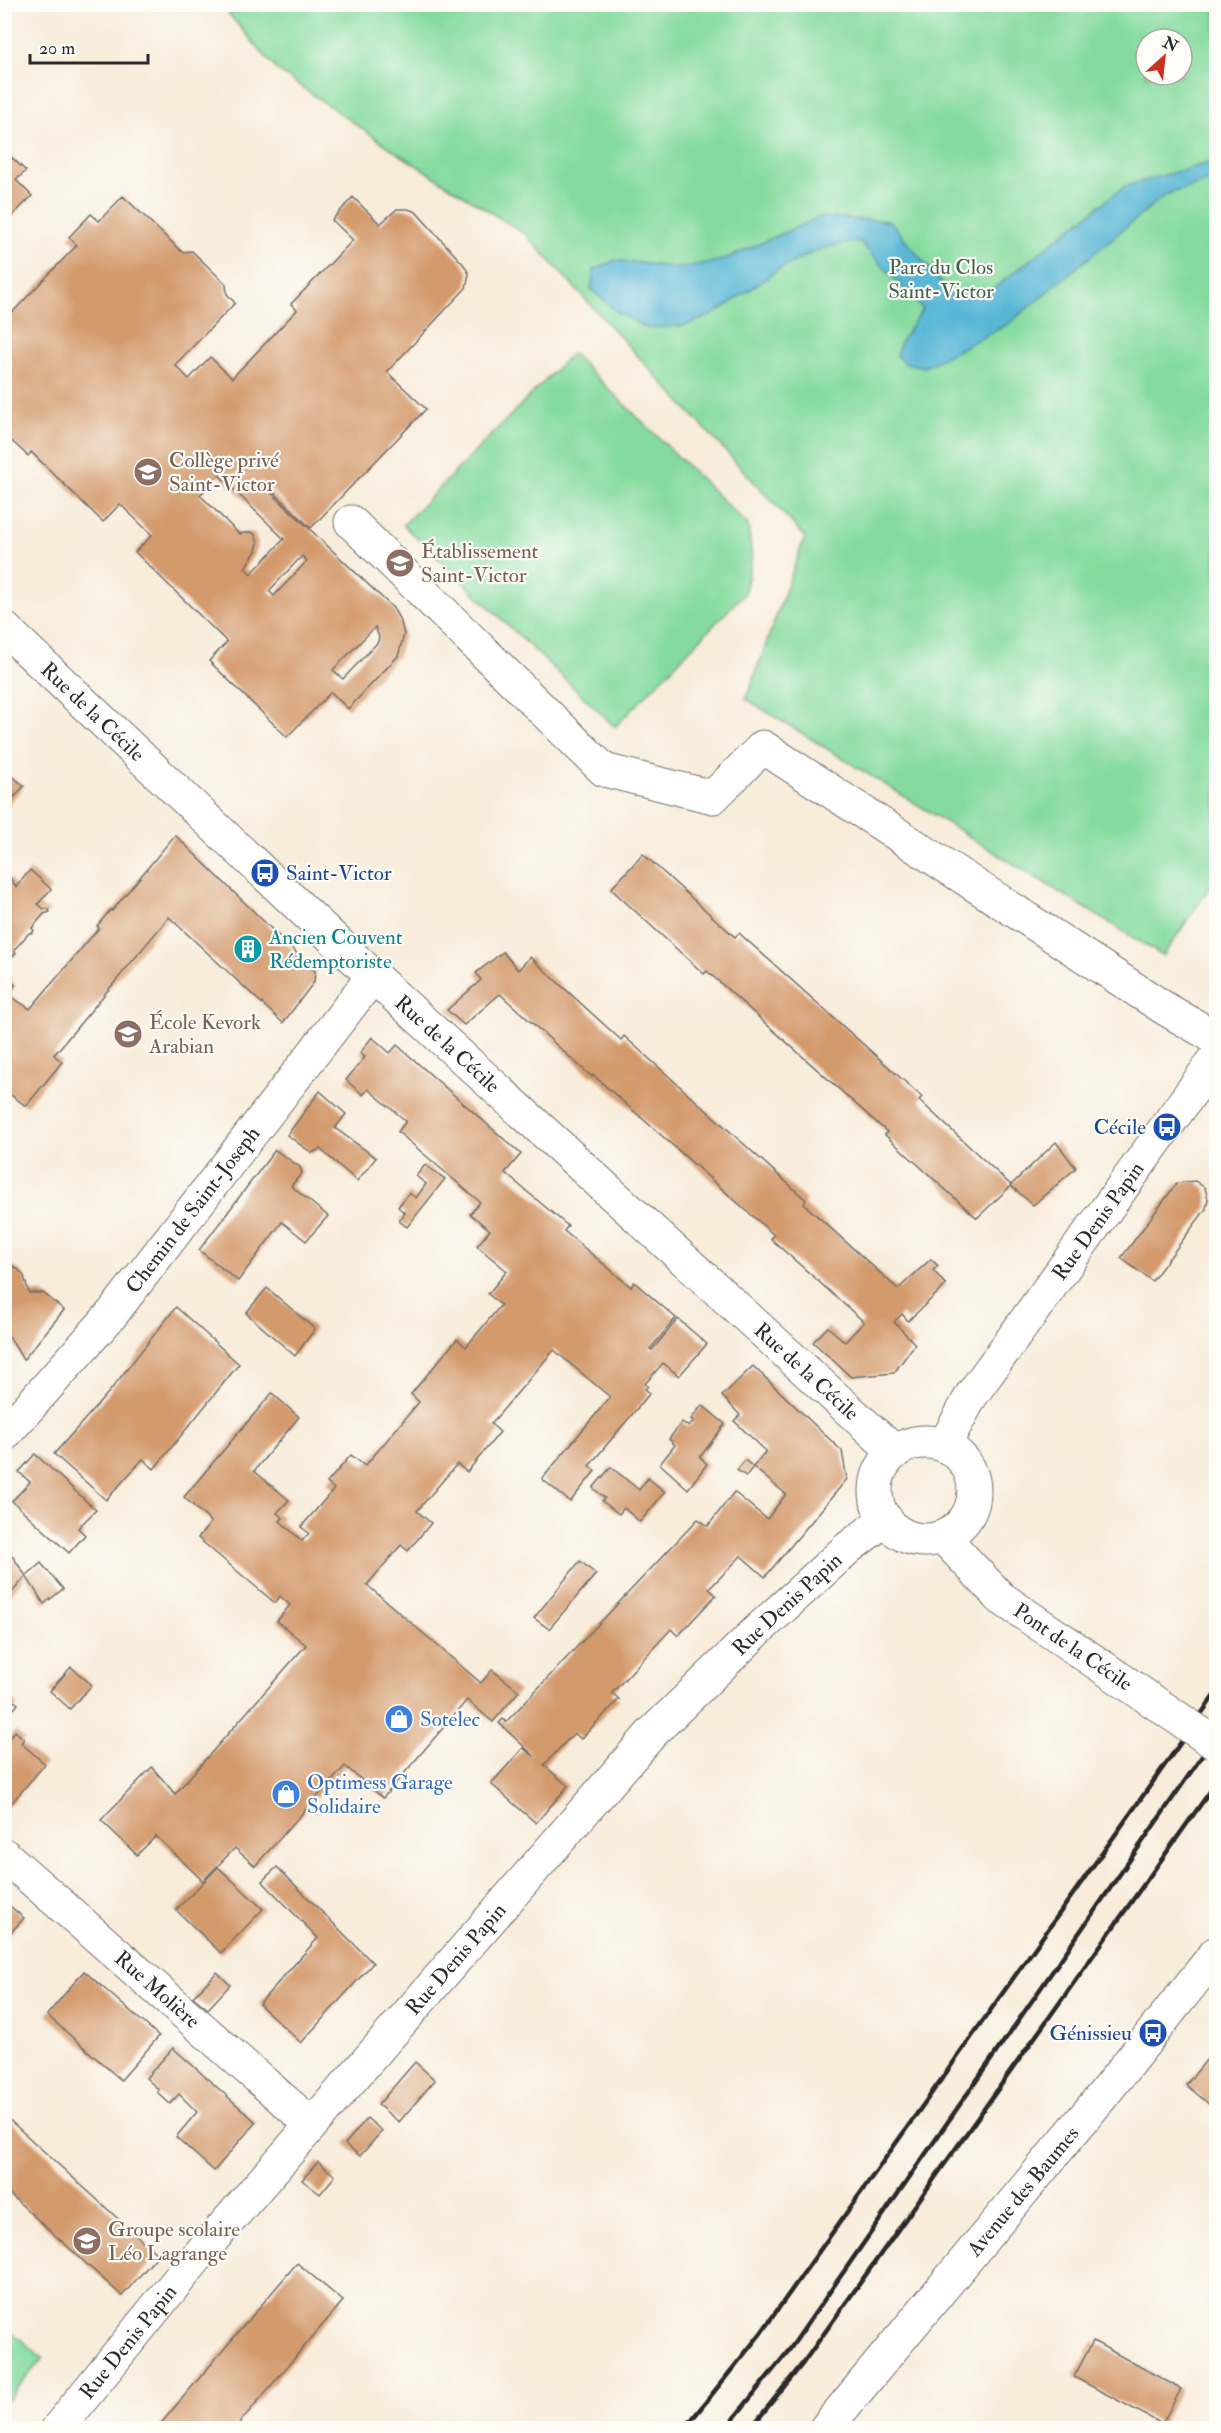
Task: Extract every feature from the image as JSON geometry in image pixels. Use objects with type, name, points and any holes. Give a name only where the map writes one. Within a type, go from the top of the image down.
[{"type":"street","points":[[351,522],[604,770],[713,797],[763,747],[1164,1008],[1216,1038]]},
{"type":"street","name":"Rue de la Cécile","points":[[4,627],[373,976],[895,1452]]},
{"type":"street","name":"Chemin de Saint-Joseph","points":[[4,1435],[112,1314],[373,976]]},
{"type":"street","name":"Rue Denis Papin","points":[[944,1446],[971,1396],[1216,1058]]},
{"type":"street","points":[[927,1442],[944,1446],[960,1457],[971,1473],[974,1492],[970,1511],[959,1527],[943,1537],[927,1540],[911,1538],[897,1531],[886,1519],[877,1503],[876,1484],[883,1466],[895,1452],[910,1444],[927,1442]]},
{"type":"street","name":"Rue Denis Papin","points":[[58,2428],[197,2257],[652,1733],[758,1630],[848,1548],[886,1519]]},
{"type":"street","name":"Pont de la Cécile","points":[[943,1537],[1001,1598],[1216,1744]]},
{"type":"street","name":"Rue Molière","points":[[4,1855],[311,2124]]},
{"type":"street","name":"Avenue des Baumes","points":[[826,2428],[1102,2096],[1216,1953]]},
{"type":"green space","name":"Parc du Clos Saint-Victor","points":[[221,5],[1216,5],[1216,879],[1163,956],[746,699],[805,537],[525,234],[402,156],[277,70]]},
{"type":"green space","points":[[572,353],[748,525],[752,558],[745,593],[615,727],[403,525]]},
{"type":"green space","points":[[5,2326],[43,2358],[5,2403]]},
{"type":"water","points":[[1216,161],[1216,179],[1165,195],[1008,324],[925,367],[905,363],[896,356],[901,341],[923,309],[859,241],[823,248],[781,268],[713,315],[683,326],[646,328],[617,312],[591,289],[594,270],[615,260],[679,268],[723,260],[819,217],[890,221],[947,290],[966,296],[990,291],[1125,186]]},
{"type":"building","points":[[4,150],[26,171],[16,180],[32,196],[4,224]]},
{"type":"building","name":"Collège privé Saint-Victor","points":[[123,196],[182,252],[192,251],[226,284],[227,294],[235,303],[175,365],[189,379],[210,357],[232,378],[297,310],[291,304],[353,240],[332,220],[353,197],[380,224],[397,209],[416,212],[464,265],[469,274],[466,288],[387,372],[426,409],[311,528],[262,481],[260,482],[393,608],[401,622],[404,635],[398,656],[348,709],[331,692],[287,737],[209,661],[227,642],[135,552],[152,535],[120,504],[103,522],[31,452],[28,456],[4,434],[4,321],[77,245],[69,237],[91,214],[99,221]],"holes":[[[219,475],[284,539],[251,574],[245,568],[256,551],[258,543],[255,535],[251,532],[239,534],[200,495]],[[302,556],[307,561],[274,596],[269,591]],[[375,627],[379,637],[378,642],[343,679],[333,670]]]},
{"type":"building","points":[[4,776],[11,781],[13,777],[24,786],[4,809]]},
{"type":"building","name":"Ancien Couvent Rédemptoriste","points":[[175,835],[315,971],[314,982],[283,1023],[169,917],[54,1055],[62,1062],[26,1106],[4,1090],[4,973],[15,985],[10,996],[30,1009]]},
{"type":"building","points":[[643,854],[735,937],[739,933],[922,1097],[919,1100],[1011,1185],[1056,1142],[1076,1168],[1033,1205],[1011,1186],[977,1218],[885,1135],[887,1132],[707,971],[704,974],[611,889]]},
{"type":"building","points":[[30,870],[51,889],[38,904],[44,909],[49,909],[50,912],[44,914],[32,928],[34,931],[29,933],[14,950],[16,953],[13,956],[10,954],[4,961],[6,880],[10,878],[16,887]]},
{"type":"building","points":[[503,952],[518,970],[530,957],[621,1040],[624,1036],[806,1200],[804,1204],[898,1289],[931,1259],[938,1266],[933,1270],[946,1285],[908,1321],[902,1314],[894,1322],[915,1344],[894,1373],[851,1377],[813,1342],[828,1327],[845,1342],[864,1322],[771,1239],[774,1235],[500,994],[464,1025],[447,1010],[481,980],[476,973]]},
{"type":"building","points":[[372,1037],[390,1053],[397,1045],[521,1154],[505,1173],[568,1226],[564,1231],[631,1287],[634,1282],[676,1318],[650,1349],[652,1350],[678,1319],[707,1344],[679,1376],[663,1363],[645,1384],[648,1386],[645,1389],[650,1393],[589,1466],[595,1471],[570,1502],[542,1479],[610,1397],[554,1350],[491,1424],[500,1432],[467,1472],[457,1464],[417,1511],[431,1523],[408,1551],[401,1545],[367,1585],[481,1683],[492,1670],[519,1691],[493,1722],[467,1700],[383,1798],[345,1766],[255,1866],[235,1848],[203,1881],[156,1836],[137,1855],[101,1820],[152,1767],[175,1794],[306,1645],[277,1621],[290,1605],[280,1596],[275,1603],[198,1538],[211,1522],[184,1497],[272,1393],[299,1417],[254,1471],[289,1500],[277,1513],[283,1518],[280,1521],[302,1541],[309,1533],[301,1527],[334,1489],[327,1483],[351,1455],[365,1466],[419,1402],[411,1394],[457,1339],[466,1347],[501,1305],[488,1294],[507,1271],[477,1246],[490,1230],[470,1214],[480,1202],[398,1132],[406,1121],[368,1089],[363,1095],[346,1080],[365,1057],[360,1053]]},
{"type":"building","points":[[320,1091],[346,1114],[335,1128],[376,1158],[357,1181],[320,1149],[312,1153],[287,1135]]},
{"type":"building","points":[[275,1150],[300,1167],[302,1173],[291,1186],[328,1216],[306,1241],[282,1222],[238,1281],[199,1250]]},
{"type":"building","points":[[425,1165],[445,1179],[407,1227],[399,1221],[405,1213],[398,1207],[409,1193],[416,1198],[426,1184],[416,1176]]},
{"type":"building","points":[[1195,1181],[1205,1188],[1208,1199],[1206,1209],[1152,1281],[1121,1258],[1177,1183]]},
{"type":"building","points":[[4,1264],[11,1269],[13,1266],[19,1270],[24,1276],[29,1293],[43,1293],[64,1310],[23,1360],[4,1328]]},
{"type":"building","points":[[267,1288],[315,1329],[295,1356],[246,1313]]},
{"type":"building","points":[[176,1307],[239,1364],[154,1469],[143,1459],[106,1500],[54,1454],[109,1392]]},
{"type":"building","points":[[753,1366],[842,1451],[847,1479],[765,1577],[741,1556],[709,1589],[716,1595],[678,1636],[671,1629],[612,1693],[619,1699],[581,1739],[574,1733],[544,1765],[568,1786],[536,1823],[491,1784],[523,1748],[534,1756],[499,1723],[503,1719],[506,1722],[698,1519],[708,1526],[734,1492],[767,1519],[786,1494],[753,1467],[766,1451],[734,1421],[740,1415],[722,1396]]},
{"type":"building","points":[[702,1405],[725,1424],[700,1457],[707,1464],[688,1489],[660,1464],[675,1445],[669,1439],[682,1422],[689,1427],[694,1421],[691,1419]]},
{"type":"building","points":[[35,1454],[96,1510],[78,1528],[85,1535],[69,1553],[12,1501],[30,1482],[19,1472]]},
{"type":"building","points":[[745,1460],[753,1467],[746,1476],[737,1470]]},
{"type":"building","points":[[611,1467],[639,1490],[648,1478],[665,1492],[640,1522],[624,1508],[619,1514],[602,1501],[605,1498],[593,1488]]},
{"type":"building","points":[[4,1544],[26,1576],[4,1602]]},
{"type":"building","points":[[580,1561],[596,1574],[549,1629],[534,1618]]},
{"type":"building","points":[[41,1563],[63,1589],[44,1604],[26,1576]]},
{"type":"building","points":[[71,1667],[92,1685],[70,1709],[50,1691]]},
{"type":"building","points":[[4,1693],[18,1704],[4,1720]]},
{"type":"building","points":[[15,1731],[24,1739],[21,1743],[45,1764],[4,1812],[4,1738],[7,1741]]},
{"type":"building","points":[[218,1867],[263,1909],[221,1953],[176,1910]]},
{"type":"building","points":[[277,1867],[373,1963],[301,2043],[259,2004],[318,1938],[262,1881]]},
{"type":"building","points":[[4,1901],[24,1918],[4,1940]]},
{"type":"building","points":[[84,1971],[159,2036],[121,2080],[47,2015]]},
{"type":"building","points":[[217,1972],[230,1985],[208,2009],[193,1997]]},
{"type":"building","points":[[173,2048],[256,2122],[214,2171],[176,2137],[197,2112],[179,2094],[170,2104],[146,2078]]},
{"type":"building","points":[[1216,2048],[1216,2110],[1186,2085]]},
{"type":"building","points":[[415,2062],[435,2080],[399,2122],[378,2105]]},
{"type":"building","points":[[4,2115],[158,2255],[122,2296],[4,2189]]},
{"type":"building","points":[[367,2118],[382,2131],[360,2156],[345,2144]]},
{"type":"building","points":[[318,2162],[335,2176],[320,2194],[302,2180]]},
{"type":"building","points":[[297,2263],[343,2301],[235,2428],[157,2428]]},
{"type":"building","points":[[1093,2341],[1181,2389],[1162,2424],[1074,2377]]},
{"type":"railway","points":[[685,2428],[761,2333],[1216,1693]]},
{"type":"railway","points":[[726,2428],[790,2349],[1216,1736]]},
{"type":"railway","points":[[751,2428],[803,2363],[1216,1783]]},
{"type":"place","name":"Collège privé Saint-Victor","points":[[148,472]]},
{"type":"place","name":"Établissement Saint-Victor","points":[[400,563]]},
{"type":"place","name":"Saint-Victor","points":[[265,873]]},
{"type":"place","name":"Ancien Couvent Rédemptoriste","points":[[248,949]]},
{"type":"place","name":"École Kevork Arabian","points":[[128,1034]]},
{"type":"place","name":"Cécile","points":[[1167,1127]]},
{"type":"place","name":"Sotelec","points":[[399,1719]]},
{"type":"place","name":"Optimess Garage Solidaire","points":[[286,1794]]},
{"type":"place","name":"Génissieu","points":[[1153,2033]]},
{"type":"place","name":"Groupe scolaire Léo Lagrange","points":[[87,2241]]}]
